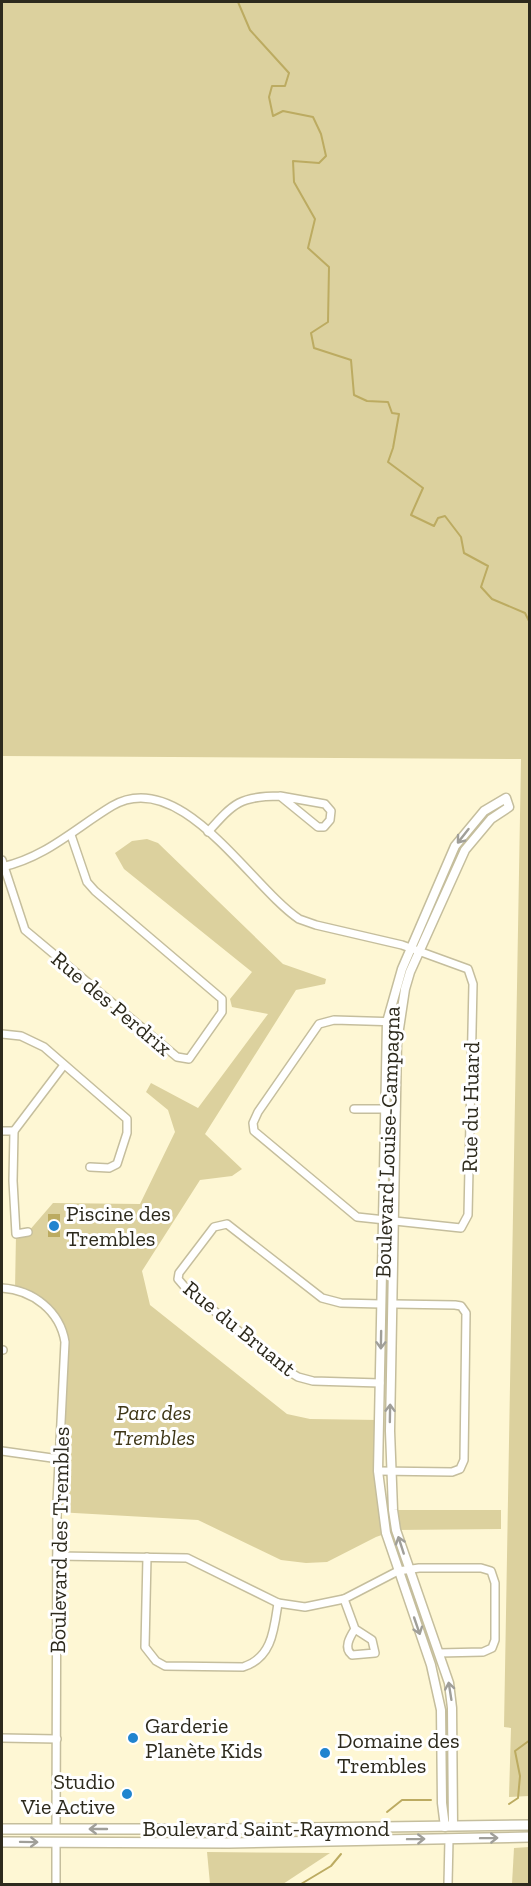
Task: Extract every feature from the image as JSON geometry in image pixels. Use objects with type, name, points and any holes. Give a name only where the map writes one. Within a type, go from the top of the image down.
[{"type":"main road","name":"Boulevard Saint-Raymond","points":[[2,1829],[530,1825]]},
{"type":"main road","points":[[449,1826],[449,1839]]},
{"type":"main road","points":[[56,1829],[56,1843]]},
{"type":"main road","points":[[229,1829],[229,1843]]},
{"type":"main road","name":"Boulevard Saint-Raymond","points":[[2,1842],[229,1843],[530,1837]]},
{"type":"street","points":[[208,832],[237,802],[251,797],[280,796],[325,804],[331,811],[330,820],[324,827],[314,825],[280,796]]},
{"type":"street","name":"Boulevard Louise-Campagna","points":[[506,798],[509,807],[491,819],[465,850],[419,952],[405,989],[399,1022],[390,1472],[396,1530],[439,1653],[451,1700],[449,1826],[442,1803],[441,1710],[433,1671],[386,1533],[378,1471],[387,1022],[396,984],[455,846],[484,811],[506,798]]},
{"type":"street","points":[[2,865],[42,854],[113,806],[145,799],[161,801],[179,808],[208,832],[299,919],[419,952]]},
{"type":"street","name":"Rue des Perdrix","points":[[2,865],[25,930],[177,1057],[189,1059],[222,1012],[222,999],[94,891],[87,882],[71,835]]},
{"type":"street","name":"Rue du Huard","points":[[394,1222],[456,1228],[464,1225],[468,1215],[472,977],[465,966],[419,952]]},
{"type":"street","points":[[394,1222],[357,1217],[258,1135],[253,1126],[258,1112],[319,1024],[334,1020],[399,1022]]},
{"type":"street","points":[[2,1034],[13,1034],[40,1044],[123,1115],[128,1124],[117,1164],[109,1168],[90,1167]]},
{"type":"street","points":[[28,1232],[16,1234],[13,1181],[14,1131],[64,1065]]},
{"type":"street","points":[[354,1109],[396,1109]]},
{"type":"street","points":[[2,1131],[14,1131]]},
{"type":"street","name":"Rue du Bruant","points":[[380,1383],[313,1380],[291,1373],[178,1279],[179,1273],[214,1227],[227,1224],[322,1298],[341,1304],[381,1304]]},
{"type":"street","name":"Boulevard des Trembles","points":[[2,1288],[24,1293],[40,1301],[57,1319],[63,1335],[65,1353],[59,1459],[57,1556],[56,1829]]},
{"type":"street","points":[[378,1471],[452,1472],[463,1465],[466,1342],[466,1313],[460,1306],[381,1304]]},
{"type":"street","points":[[380,1383],[391,1383]]},
{"type":"street","points":[[2,1451],[59,1459]]},
{"type":"street","points":[[57,1556],[187,1558],[278,1603],[312,1607],[344,1599],[398,1571],[481,1568],[491,1571],[494,1576],[495,1640],[492,1648],[483,1652],[439,1653]]},
{"type":"street","points":[[147,1557],[145,1647],[156,1662],[165,1666],[243,1667],[255,1664],[268,1648],[278,1603]]},
{"type":"street","points":[[344,1599],[355,1629],[372,1640],[375,1653],[352,1655],[348,1652],[347,1647],[355,1629]]},
{"type":"street","points":[[2,1738],[57,1739]]},
{"type":"street","points":[[448,1884],[449,1839]]},
{"type":"street","points":[[56,1843],[56,1884]]},
{"type":"green space","points":[[2,2],[529,2],[529,1796],[509,1797],[511,1728],[504,1727],[521,759],[2,756]]},
{"type":"green space","name":"Parc des Trembles","points":[[147,839],[158,843],[283,964],[326,979],[325,984],[296,990],[205,1134],[242,1169],[232,1176],[200,1180],[142,1271],[150,1305],[287,1414],[310,1419],[379,1420],[383,1510],[501,1510],[501,1529],[396,1530],[376,1537],[327,1562],[306,1563],[281,1560],[198,1520],[57,1512],[63,1335],[45,1305],[15,1290],[16,1234],[28,1232],[53,1203],[140,1204],[175,1132],[168,1110],[146,1092],[151,1083],[198,1108],[268,1014],[232,1007],[230,999],[252,972],[124,869],[115,853],[132,841]]},
{"type":"green space","points":[[529,1847],[529,1884],[512,1884],[514,1848]]},
{"type":"green space","points":[[207,1852],[330,1853],[283,1884],[210,1884]]},
{"type":"shaded area","name":"Piscine des Trembles","points":[[48,1214],[60,1214],[60,1237],[48,1237]]},
{"type":"waterway","points":[[238,2],[250,30],[289,73],[285,86],[272,86],[269,97],[273,116],[283,111],[313,117],[321,134],[326,156],[319,163],[293,161],[294,182],[315,219],[308,248],[329,267],[328,322],[311,333],[314,348],[351,360],[354,395],[367,401],[388,402],[392,413],[399,414],[388,462],[423,488],[411,515],[434,526],[438,518],[445,516],[461,537],[464,553],[488,566],[481,587],[492,599],[525,613],[530,623]]},
{"type":"waterway","points":[[509,1804],[518,1798],[520,1776],[515,1751],[530,1740]]},
{"type":"waterway","points":[[387,1812],[402,1800],[431,1800]]},
{"type":"waterway","points":[[301,1884],[331,1866],[341,1854]]},
{"type":"place","name":"Piscine des Trembles","points":[[54,1226]]},
{"type":"place","name":"Garderie Planète Kids","points":[[133,1738]]},
{"type":"place","name":"Domaine des Trembles","points":[[325,1753]]},
{"type":"place","name":"Studio Vie Active","points":[[127,1794]]}]
